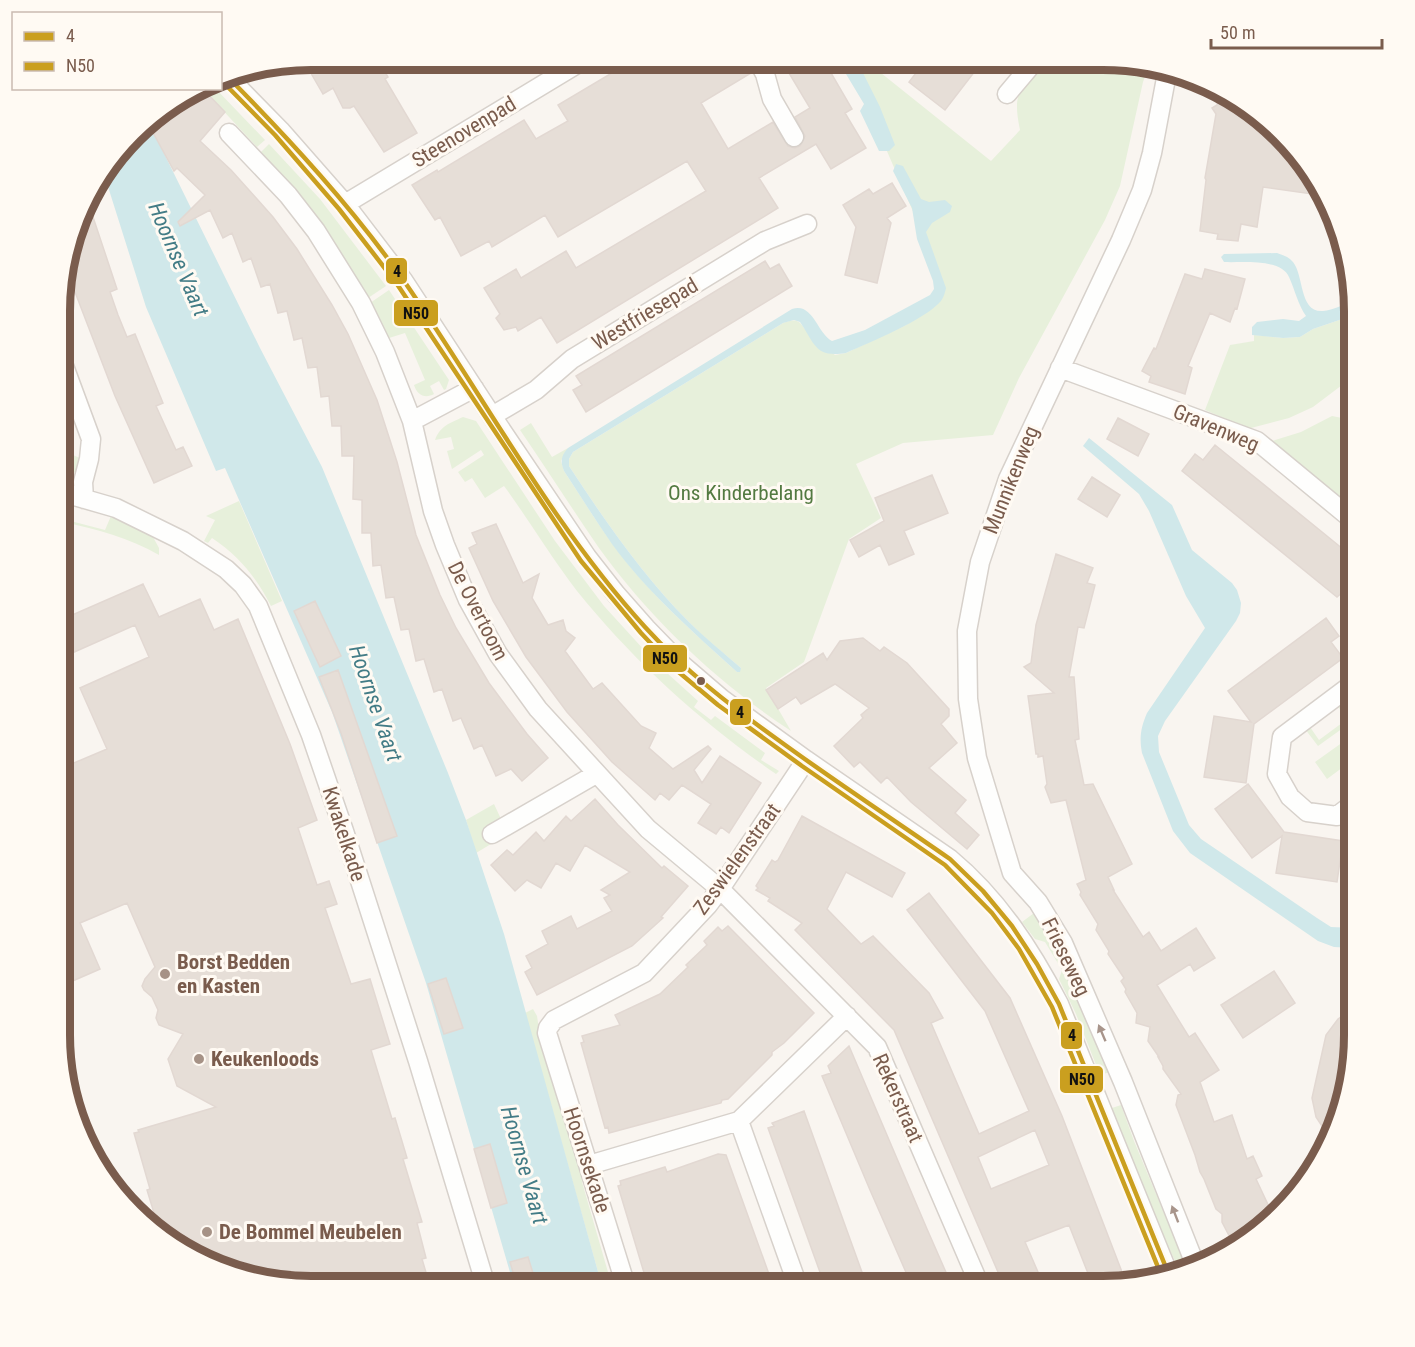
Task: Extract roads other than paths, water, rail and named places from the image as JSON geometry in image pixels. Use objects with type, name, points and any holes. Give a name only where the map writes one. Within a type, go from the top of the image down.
[{"type":"street","name":"Steenovenpad","points":[[345,204],[567,70]]},
{"type":"street","points":[[763,70],[772,99],[794,136]]},
{"type":"street","points":[[1007,94],[1027,70]]},
{"type":"street","name":"Munnikenweg","points":[[1012,873],[977,758],[968,699],[967,631],[973,593],[980,562],[1008,479],[1121,240],[1142,190],[1152,153],[1166,79]]},
{"type":"street","name":"Frieseweg","points":[[233,83],[280,130],[345,204],[413,294],[587,557],[646,628],[680,663],[722,699],[950,859],[967,873],[1013,926],[1040,968],[1059,1004],[1166,1268]]},
{"type":"street","name":"De Overtoom","points":[[229,133],[288,195],[339,266],[361,303],[385,352],[412,421],[433,511],[468,600],[498,654],[538,709],[596,774],[648,829],[720,890]]},
{"type":"street","name":"Westfriesepad","points":[[492,416],[536,390],[572,359],[765,241],[807,225]]},
{"type":"street","name":"Gravenweg","points":[[1060,368],[1257,441],[1344,513]]},
{"type":"street","points":[[70,382],[91,439],[89,459],[82,482],[84,499]]},
{"type":"street","points":[[412,421],[474,388]]},
{"type":"street","name":"Kwakelkade","points":[[70,495],[116,508],[196,548],[215,560],[237,579],[258,606],[311,735],[344,831],[418,1061],[483,1276]]},
{"type":"street","points":[[1344,690],[1282,736],[1277,774],[1290,797],[1307,812],[1337,816],[1344,811]]},
{"type":"street","name":"Zeswielenstraat","points":[[547,1033],[554,1020],[644,973],[720,890],[806,760]]},
{"type":"street","points":[[492,834],[596,774]]},
{"type":"street","name":"Frieseweg","points":[[1012,873],[1038,902],[1063,943],[1123,1082],[1193,1259]]},
{"type":"street","points":[[985,893],[1012,873]]},
{"type":"street","name":"Rekerstraat","points":[[720,890],[877,1047],[975,1276]]},
{"type":"street","points":[[589,1165],[739,1121],[847,1016]]},
{"type":"street","name":"Hoornsekade","points":[[547,1033],[623,1276]]},
{"type":"street","points":[[1095,1093],[1123,1082]]},
{"type":"street","points":[[739,1121],[794,1276]]},
{"type":"water","points":[[847,70],[862,70],[880,107],[895,145],[889,151],[879,151],[860,111],[864,104],[846,74]]},
{"type":"water","name":"Hoornse Vaart","points":[[153,130],[260,348],[322,467],[448,773],[504,934],[599,1276],[511,1276],[426,983],[332,712],[225,468],[216,471],[146,307],[107,184],[130,153]]},
{"type":"water","points":[[896,164],[903,166],[921,199],[929,202],[945,200],[952,206],[950,212],[932,223],[926,232],[946,288],[942,299],[933,308],[897,330],[846,353],[836,354],[817,348],[800,322],[794,320],[783,323],[573,452],[569,459],[569,466],[640,567],[689,622],[741,668],[740,672],[737,672],[671,611],[626,562],[564,471],[563,456],[568,448],[792,309],[799,308],[810,314],[832,341],[865,330],[930,295],[934,289],[933,281],[917,239],[912,208],[893,171]]},
{"type":"water","points":[[1277,253],[1288,257],[1296,268],[1310,306],[1315,310],[1323,311],[1344,305],[1344,318],[1313,329],[1300,337],[1252,335],[1252,327],[1257,322],[1283,319],[1299,321],[1306,316],[1285,271],[1270,264],[1224,262],[1221,257],[1224,254]]},
{"type":"water","points":[[1089,438],[1172,505],[1192,550],[1232,583],[1241,603],[1236,621],[1165,721],[1158,736],[1159,752],[1189,825],[1201,839],[1331,927],[1344,928],[1344,948],[1334,947],[1318,941],[1190,853],[1173,831],[1142,753],[1141,732],[1147,713],[1205,628],[1186,596],[1149,511],[1139,494],[1083,446]]},
{"type":"place","name":"Borst Bedden en Kasten","points":[[165,974]]},
{"type":"place","name":"Keukenloods","points":[[199,1059]]},
{"type":"place","name":"De Bommel Meubelen","points":[[207,1232]]},
{"type":"park label","name":"Ons Kinderbelang","points":[[741,493]]}]
